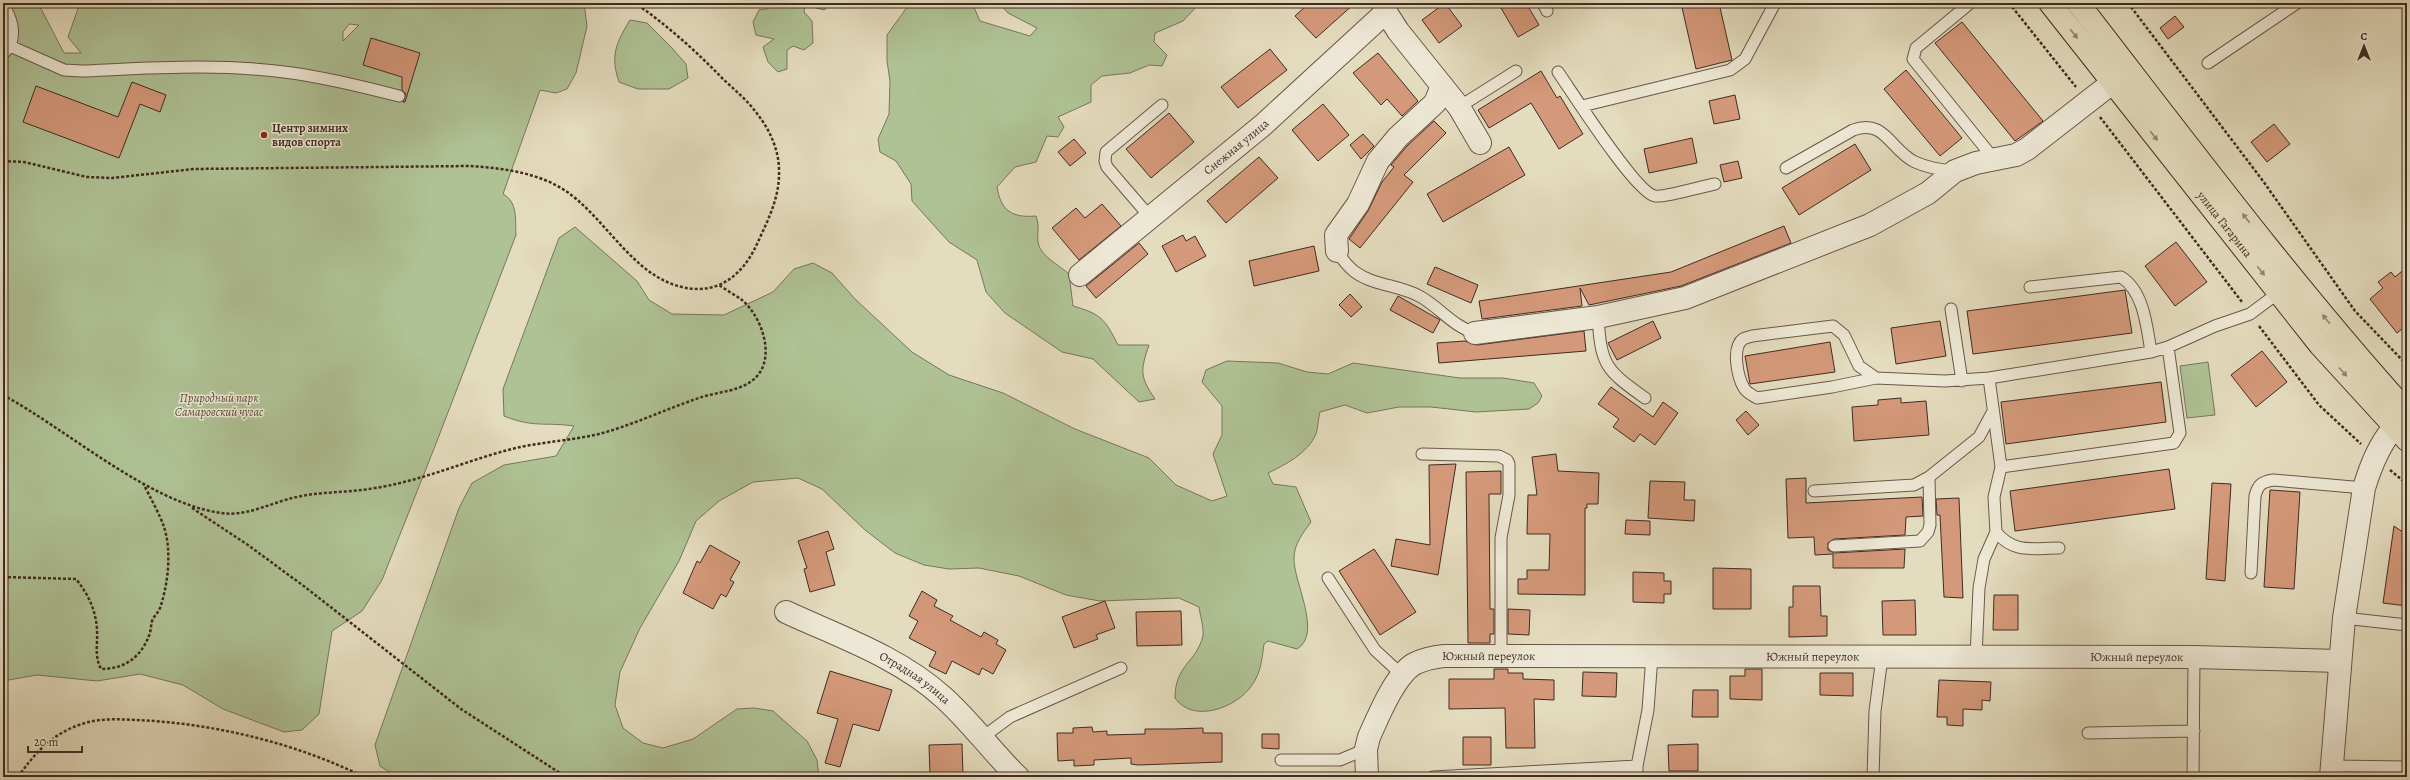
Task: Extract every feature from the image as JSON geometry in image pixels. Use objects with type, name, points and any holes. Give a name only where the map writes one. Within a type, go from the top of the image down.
[{"type":"main road","name":"улица Гагарина","points":[[2050,3],[2112,82],[2286,286]]},
{"type":"main road","name":"улица Гагарина","points":[[2078,3],[2129,69],[2286,286],[2320,346],[2404,423]]},
{"type":"main road","points":[[2112,82],[2129,69]]},
{"type":"street","name":"Снежная улица","points":[[1080,275],[1263,125],[1384,7],[1458,107],[1480,143]]},
{"type":"street","points":[[1475,333],[1598,317],[1686,298],[1870,225],[1921,197],[1954,171],[1994,159],[2016,155],[2027,149],[2112,82]]},
{"type":"street","points":[[1336,251],[1336,235],[1358,204],[1378,161],[1398,137],[1435,102],[1442,86]]},
{"type":"street","points":[[2332,771],[2339,660],[2364,488],[2380,446],[2404,423]]},
{"type":"street","name":"Отрадная улица","points":[[786,612],[896,663],[943,697],[983,736],[1018,777]]},
{"type":"street","name":"Южный переулок","points":[[1367,777],[1366,749],[1374,725],[1402,675],[1413,665],[1429,658],[1501,656],[2194,657],[2339,660]]},
{"type":"lane","points":[[1582,106],[1730,70],[1744,59],[1775,3]]},
{"type":"lane","points":[[2208,63],[2297,3]]},
{"type":"lane","points":[[3,4],[12,24],[13,40],[6,50],[64,70],[199,67],[246,68],[335,80],[399,96]]},
{"type":"lane","points":[[1969,4],[1916,48],[1913,59],[1994,159]]},
{"type":"lane","points":[[1458,107],[1516,71]]},
{"type":"lane","points":[[1558,72],[1621,162],[1645,192],[1655,196],[1715,184]]},
{"type":"lane","points":[[1150,217],[1107,167],[1105,156],[1106,152],[1162,105]]},
{"type":"lane","points":[[1786,168],[1853,130],[1862,127],[1872,127],[1879,130],[1898,151],[1914,162],[1931,169],[1954,171]]},
{"type":"lane","points":[[1336,251],[1344,263],[1356,273],[1374,282],[1408,290],[1422,298],[1464,330],[1475,333]]},
{"type":"lane","points":[[2030,287],[2121,277],[2128,281],[2136,293],[2146,321],[2151,352]]},
{"type":"lane","points":[[1876,378],[1859,366],[1844,335],[1833,326],[1752,336],[1742,340],[1738,346],[1736,354],[1740,380],[1744,389],[1757,398],[1832,387],[1876,378],[1962,381],[1989,378],[2151,352],[2168,347],[2215,326],[2250,314],[2286,286]]},
{"type":"lane","points":[[1951,308],[1962,381]]},
{"type":"lane","points":[[1598,317],[1600,349],[1606,364],[1619,379],[1645,398]]},
{"type":"lane","points":[[2001,467],[2174,443],[2180,433],[2168,347]]},
{"type":"lane","points":[[1976,657],[1981,573],[1996,532],[1994,497],[2001,467],[1989,378]]},
{"type":"lane","points":[[1814,492],[1914,485],[1929,477],[1979,437],[1993,412]]},
{"type":"lane","points":[[1422,454],[1500,456],[1507,460],[1509,464],[1509,494],[1501,538],[1501,656]]},
{"type":"lane","points":[[1834,546],[1913,543],[1920,540],[1928,532],[1930,525],[1929,477]]},
{"type":"lane","points":[[2251,573],[2255,496],[2257,487],[2263,482],[2273,480],[2364,488]]},
{"type":"lane","points":[[1996,532],[2009,546],[2022,548],[2059,548]]},
{"type":"lane","points":[[1328,578],[1375,650],[1402,675]]},
{"type":"lane","points":[[2344,618],[2407,625]]},
{"type":"lane","points":[[1637,777],[1637,766],[1648,710],[1652,656]]},
{"type":"lane","points":[[1873,777],[1875,711],[1882,657]]},
{"type":"lane","points":[[2193,777],[2194,657]]},
{"type":"lane","points":[[983,736],[1010,718],[1121,668]]},
{"type":"lane","points":[[2088,733],[2194,731]]},
{"type":"lane","points":[[1281,760],[1340,760],[1366,749]]},
{"type":"lane","points":[[1433,777],[1637,766]]},
{"type":"lane","points":[[2332,771],[2407,767]]},
{"type":"path","points":[[3,161],[24,162],[87,177],[112,178],[194,169],[470,166],[503,168],[524,173],[562,188],[581,205],[627,253],[658,277],[679,287],[699,289],[719,286],[739,273],[752,256],[766,226],[779,187],[777,152],[759,115],[744,99],[655,17],[635,3]]},
{"type":"path","points":[[2009,3],[2076,87]]},
{"type":"path","points":[[2128,3],[2263,181],[2351,306],[2407,365]]},
{"type":"path","points":[[2096,112],[2319,404],[2333,421],[2362,445]]},
{"type":"path","points":[[190,507],[224,514],[260,508],[296,497],[381,487],[419,479],[510,449],[600,433],[701,397],[739,388],[757,376],[766,361],[765,341],[756,318],[743,301],[719,286]]},
{"type":"path","points":[[3,395],[30,410],[142,482],[190,507],[248,545],[461,709],[566,777]]},
{"type":"path","points":[[2389,468],[2407,484]]},
{"type":"path","points":[[3,577],[76,579],[89,594],[97,629],[96,660],[101,669],[123,666],[132,661],[143,648],[151,631],[152,620],[159,610],[168,562],[164,527],[142,482]]},
{"type":"path","points":[[18,777],[34,754],[54,736],[80,724],[104,719],[167,721],[273,742],[310,753],[364,777]]},
{"type":"green space","name":"Природный парк Самаровский чугас","points":[[3,3],[38,3],[64,53],[81,53],[68,37],[80,3],[584,3],[587,26],[576,73],[567,89],[556,93],[540,90],[503,194],[508,197],[515,212],[516,235],[382,580],[362,611],[332,631],[319,714],[302,730],[284,732],[223,709],[183,685],[140,674],[97,681],[37,675],[3,681]],"holes":[[[349,24],[359,25],[343,41],[343,32]]]},
{"type":"green space","points":[[775,3],[833,3],[824,10],[805,5],[804,12],[812,21],[813,43],[804,50],[793,46],[787,50],[787,69],[778,72],[768,62],[763,47],[774,39],[756,35],[753,22],[759,10],[767,9]]},
{"type":"green space","points":[[910,3],[972,3],[980,21],[1030,36],[1037,28],[1008,13],[999,3],[1200,3],[1183,21],[1155,33],[1154,42],[1167,55],[1162,66],[1149,65],[1130,73],[1102,76],[1091,85],[1091,102],[1058,117],[1064,127],[1058,137],[1047,136],[1036,162],[1015,167],[997,187],[1001,202],[1009,211],[1020,216],[1036,216],[1038,223],[1039,247],[1050,260],[1069,274],[1073,306],[1090,312],[1101,319],[1109,329],[1118,345],[1149,345],[1144,361],[1143,374],[1146,385],[1155,399],[1139,402],[1093,359],[1062,352],[1005,313],[986,292],[977,260],[949,242],[912,201],[911,184],[896,161],[880,152],[878,139],[889,114],[890,81],[887,61],[887,35]]},
{"type":"green space","points":[[630,20],[647,23],[671,47],[686,64],[688,78],[669,89],[638,89],[619,82],[615,65],[616,50],[621,36]]},
{"type":"green space","points":[[575,227],[637,281],[649,300],[672,314],[724,315],[773,292],[794,269],[813,263],[832,273],[855,299],[912,352],[949,375],[1003,393],[1075,429],[1149,458],[1176,485],[1212,501],[1227,496],[1213,454],[1222,435],[1222,406],[1202,382],[1206,370],[1227,361],[1278,363],[1307,372],[1328,374],[1353,363],[1460,378],[1503,378],[1534,383],[1542,396],[1538,403],[1529,409],[1476,412],[1431,407],[1399,407],[1367,413],[1345,405],[1320,412],[1316,434],[1308,447],[1289,462],[1268,473],[1273,484],[1296,487],[1311,522],[1297,543],[1294,553],[1295,568],[1307,620],[1307,632],[1304,642],[1297,649],[1268,641],[1264,644],[1262,660],[1252,685],[1236,700],[1215,710],[1193,710],[1183,706],[1175,698],[1178,678],[1196,652],[1203,636],[1199,607],[1179,598],[1100,601],[1066,595],[1019,576],[979,568],[949,569],[924,565],[895,553],[865,530],[822,489],[798,478],[753,482],[719,501],[696,521],[679,561],[640,628],[620,672],[615,705],[623,728],[643,743],[663,748],[693,739],[737,709],[754,708],[773,711],[807,741],[817,760],[819,777],[397,777],[380,766],[375,745],[459,508],[472,483],[504,465],[556,456],[574,426],[523,422],[504,416],[503,389],[559,238]]},
{"type":"green space","points":[[2208,362],[2215,415],[2187,418],[2180,366]]},
{"type":"building","points":[[1309,3],[1355,3],[1316,38],[1295,16]]},
{"type":"building","points":[[1445,3],[1462,26],[1439,43],[1422,20]]},
{"type":"building","points":[[1498,3],[1526,3],[1539,25],[1518,37]]},
{"type":"building","points":[[1681,3],[1719,3],[1732,60],[1696,69]]},
{"type":"building","points":[[2175,16],[2184,27],[2168,39],[2160,28]]},
{"type":"building","points":[[1962,22],[2043,121],[2015,141],[1935,43]]},
{"type":"building","points":[[371,38],[420,53],[405,102],[403,102],[406,94],[402,90],[402,77],[363,65]]},
{"type":"building","points":[[1270,49],[1287,70],[1238,108],[1221,87]]},
{"type":"building","points":[[1378,53],[1418,101],[1402,116],[1387,99],[1381,105],[1353,73]]},
{"type":"building","points":[[1906,70],[1962,138],[1940,156],[1884,89]]},
{"type":"building","points":[[1541,71],[1557,98],[1560,96],[1583,134],[1559,149],[1531,103],[1489,128],[1478,110]]},
{"type":"building","points":[[132,82],[166,95],[160,112],[140,104],[119,158],[23,122],[36,86],[118,117]]},
{"type":"building","points":[[1735,95],[1740,119],[1714,124],[1709,101]]},
{"type":"building","points":[[1323,104],[1349,135],[1318,161],[1292,130]]},
{"type":"building","points":[[1169,113],[1194,142],[1151,178],[1126,149]]},
{"type":"building","points":[[1434,121],[1446,133],[1404,175],[1413,182],[1360,248],[1349,239],[1368,211],[1382,182],[1394,167],[1391,165],[1407,146]]},
{"type":"building","points":[[2274,124],[2290,144],[2267,162],[2251,142]]},
{"type":"building","points":[[1363,134],[1374,146],[1361,159],[1350,145]]},
{"type":"building","points":[[1692,138],[1697,163],[1649,173],[1644,149]]},
{"type":"building","points":[[1074,139],[1086,153],[1070,166],[1058,152]]},
{"type":"building","points":[[1855,144],[1871,170],[1799,215],[1782,188]]},
{"type":"building","points":[[1509,147],[1525,175],[1443,222],[1427,194]]},
{"type":"building","points":[[1259,157],[1278,178],[1226,223],[1207,201]]},
{"type":"building","points":[[1738,161],[1742,178],[1724,182],[1720,165]]},
{"type":"building","points":[[1102,204],[1121,226],[1079,260],[1052,228],[1076,208],[1085,218]]},
{"type":"building","points":[[1784,226],[1791,243],[1681,286],[1589,305],[1580,288],[1582,306],[1482,319],[1479,301],[1671,272]]},
{"type":"building","points":[[1183,235],[1186,241],[1195,236],[1206,256],[1176,272],[1162,246]]},
{"type":"building","points":[[2176,242],[2207,282],[2175,306],[2145,266]]},
{"type":"building","points":[[1139,243],[1148,254],[1096,298],[1086,286]]},
{"type":"building","points":[[1314,246],[1319,271],[1254,286],[1249,261]]},
{"type":"building","points":[[1435,267],[1478,285],[1471,303],[1427,284]]},
{"type":"building","points":[[2407,267],[2407,325],[2397,333],[2370,299],[2383,288],[2378,282],[2391,272],[2395,277]]},
{"type":"building","points":[[2125,290],[2132,333],[1973,354],[1967,311]]},
{"type":"building","points":[[1350,294],[1362,307],[1351,317],[1339,305]]},
{"type":"building","points":[[1398,296],[1440,320],[1433,333],[1390,310]]},
{"type":"building","points":[[1653,321],[1661,338],[1617,360],[1608,343]]},
{"type":"building","points":[[1940,321],[1946,356],[1896,364],[1891,328]]},
{"type":"building","points":[[1584,331],[1586,351],[1439,363],[1437,343],[1465,341],[1477,345]]},
{"type":"building","points":[[1830,342],[1835,372],[1750,384],[1745,356]]},
{"type":"building","points":[[2262,351],[2287,382],[2256,407],[2231,375]]},
{"type":"building","points":[[2161,382],[2166,422],[2006,444],[2001,402]]},
{"type":"building","points":[[1611,387],[1653,417],[1663,402],[1678,413],[1655,445],[1640,434],[1634,442],[1613,427],[1619,419],[1598,404]]},
{"type":"building","points":[[1901,398],[1901,403],[1926,401],[1929,435],[1854,441],[1852,407],[1878,405],[1878,400]]},
{"type":"building","points":[[1746,411],[1759,425],[1748,435],[1736,420]]},
{"type":"building","points":[[1556,454],[1558,471],[1599,473],[1598,504],[1587,504],[1587,508],[1585,508],[1585,595],[1518,594],[1518,579],[1527,579],[1527,570],[1549,570],[1550,534],[1527,534],[1528,495],[1537,495],[1532,457]]},
{"type":"building","points":[[1456,464],[1438,575],[1391,566],[1396,539],[1430,545],[1429,465]]},
{"type":"building","points":[[2169,469],[2175,509],[2015,531],[2010,491]]},
{"type":"building","points":[[1501,471],[1501,494],[1489,494],[1490,609],[1494,609],[1494,634],[1490,634],[1490,643],[1468,643],[1466,472]]},
{"type":"building","points":[[1806,478],[1806,503],[1922,497],[1923,516],[1906,517],[1905,535],[1834,539],[1828,543],[1828,550],[1834,553],[1905,549],[1904,568],[1833,568],[1833,554],[1815,555],[1814,537],[1788,538],[1786,479]]},
{"type":"building","points":[[1650,481],[1685,482],[1684,500],[1695,500],[1694,521],[1648,518]]},
{"type":"building","points":[[2212,483],[2231,484],[2225,581],[2206,579]]},
{"type":"building","points":[[2270,490],[2300,492],[2294,589],[2264,587]]},
{"type":"building","points":[[1959,498],[1963,598],[1944,597],[1940,515],[1937,515],[1936,499]]},
{"type":"building","points":[[1626,520],[1650,521],[1650,535],[1625,534]]},
{"type":"building","points":[[2394,526],[2407,535],[2407,606],[2383,603]]},
{"type":"building","points":[[828,531],[834,549],[826,552],[835,585],[810,592],[804,569],[807,568],[798,541]]},
{"type":"building","points":[[710,545],[740,562],[730,580],[734,582],[726,597],[721,594],[713,609],[683,593],[697,561],[700,563]]},
{"type":"building","points":[[1374,549],[1416,612],[1380,635],[1339,571]]},
{"type":"building","points":[[1713,568],[1751,569],[1751,609],[1713,609]]},
{"type":"building","points":[[1633,572],[1664,573],[1664,581],[1671,581],[1671,594],[1664,594],[1664,603],[1633,602]]},
{"type":"building","points":[[1793,586],[1820,586],[1821,616],[1827,616],[1827,636],[1789,637],[1789,607],[1793,607]]},
{"type":"building","points":[[922,591],[937,600],[934,606],[953,616],[950,620],[981,637],[984,632],[998,640],[996,644],[1006,650],[993,674],[982,668],[979,675],[952,661],[946,674],[929,666],[936,652],[909,638],[918,621],[909,616]]},
{"type":"building","points":[[1994,595],[2018,595],[2018,630],[1993,630]]},
{"type":"building","points":[[1915,600],[1916,635],[1883,635],[1882,601]]},
{"type":"building","points":[[1105,601],[1115,628],[1096,635],[1098,639],[1074,648],[1062,617]]},
{"type":"building","points":[[1508,609],[1530,610],[1529,635],[1508,634]]},
{"type":"building","points":[[1181,611],[1182,645],[1137,646],[1136,612]]},
{"type":"building","points":[[1494,669],[1508,669],[1508,673],[1523,673],[1523,679],[1554,680],[1554,700],[1534,699],[1535,748],[1506,748],[1505,708],[1449,709],[1449,679],[1494,679]]},
{"type":"building","points":[[1745,669],[1762,669],[1762,700],[1730,699],[1730,676],[1745,676]]},
{"type":"building","points":[[830,671],[892,690],[879,731],[853,724],[840,767],[825,763],[838,719],[817,713]]},
{"type":"building","points":[[1583,672],[1617,673],[1616,697],[1582,696]]},
{"type":"building","points":[[1820,673],[1853,673],[1853,696],[1820,695]]},
{"type":"building","points":[[1939,680],[1991,682],[1990,701],[1982,700],[1982,710],[1963,709],[1963,726],[1947,725],[1947,717],[1937,717]]},
{"type":"building","points":[[1693,690],[1718,690],[1718,717],[1692,717]]},
{"type":"building","points":[[1092,727],[1093,732],[1107,731],[1107,735],[1145,734],[1145,729],[1203,728],[1203,733],[1222,733],[1222,762],[1138,765],[1131,764],[1131,758],[1094,760],[1094,765],[1074,766],[1074,760],[1058,761],[1057,733],[1073,733],[1073,728]]},
{"type":"building","points":[[1262,734],[1279,734],[1279,749],[1262,748]]},
{"type":"building","points":[[1463,737],[1491,737],[1491,765],[1463,765]]},
{"type":"building","points":[[962,744],[963,774],[930,775],[929,745]]},
{"type":"building","points":[[1698,744],[1698,771],[1669,771],[1668,745]]},
{"type":"place","name":"Центр зимних видов спорта","points":[[264,135]]}]
